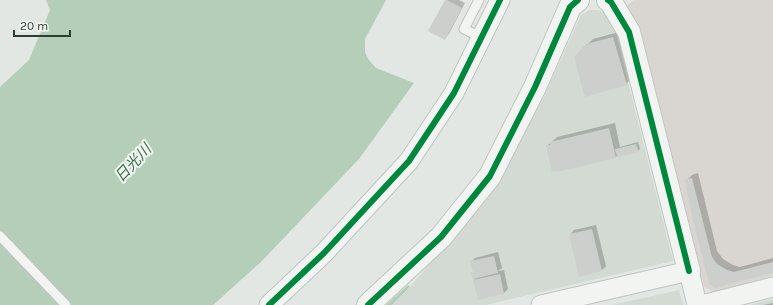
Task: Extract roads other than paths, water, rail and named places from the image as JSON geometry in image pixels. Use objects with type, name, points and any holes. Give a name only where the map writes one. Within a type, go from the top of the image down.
[{"type":"street","points":[[269,305],[324,253],[409,160],[454,93],[500,0]]},
{"type":"street","points":[[608,0],[629,32],[697,305]]},
{"type":"street","points":[[368,305],[441,237],[490,176],[534,87],[572,2]]},
{"type":"street","points":[[541,305],[688,272]]},
{"type":"street","points":[[702,305],[773,287]]},
{"type":"lane","points":[[479,0],[464,29],[482,37]]},
{"type":"lane","points":[[0,236],[66,305]]},
{"type":"water","name":"日光川","points":[[46,0],[386,0],[365,39],[365,52],[369,60],[376,68],[414,83],[359,159],[261,262],[213,305],[0,305],[0,87],[29,60],[50,10]]},
{"type":"water","points":[[408,285],[410,287],[392,305],[386,305]]}]
